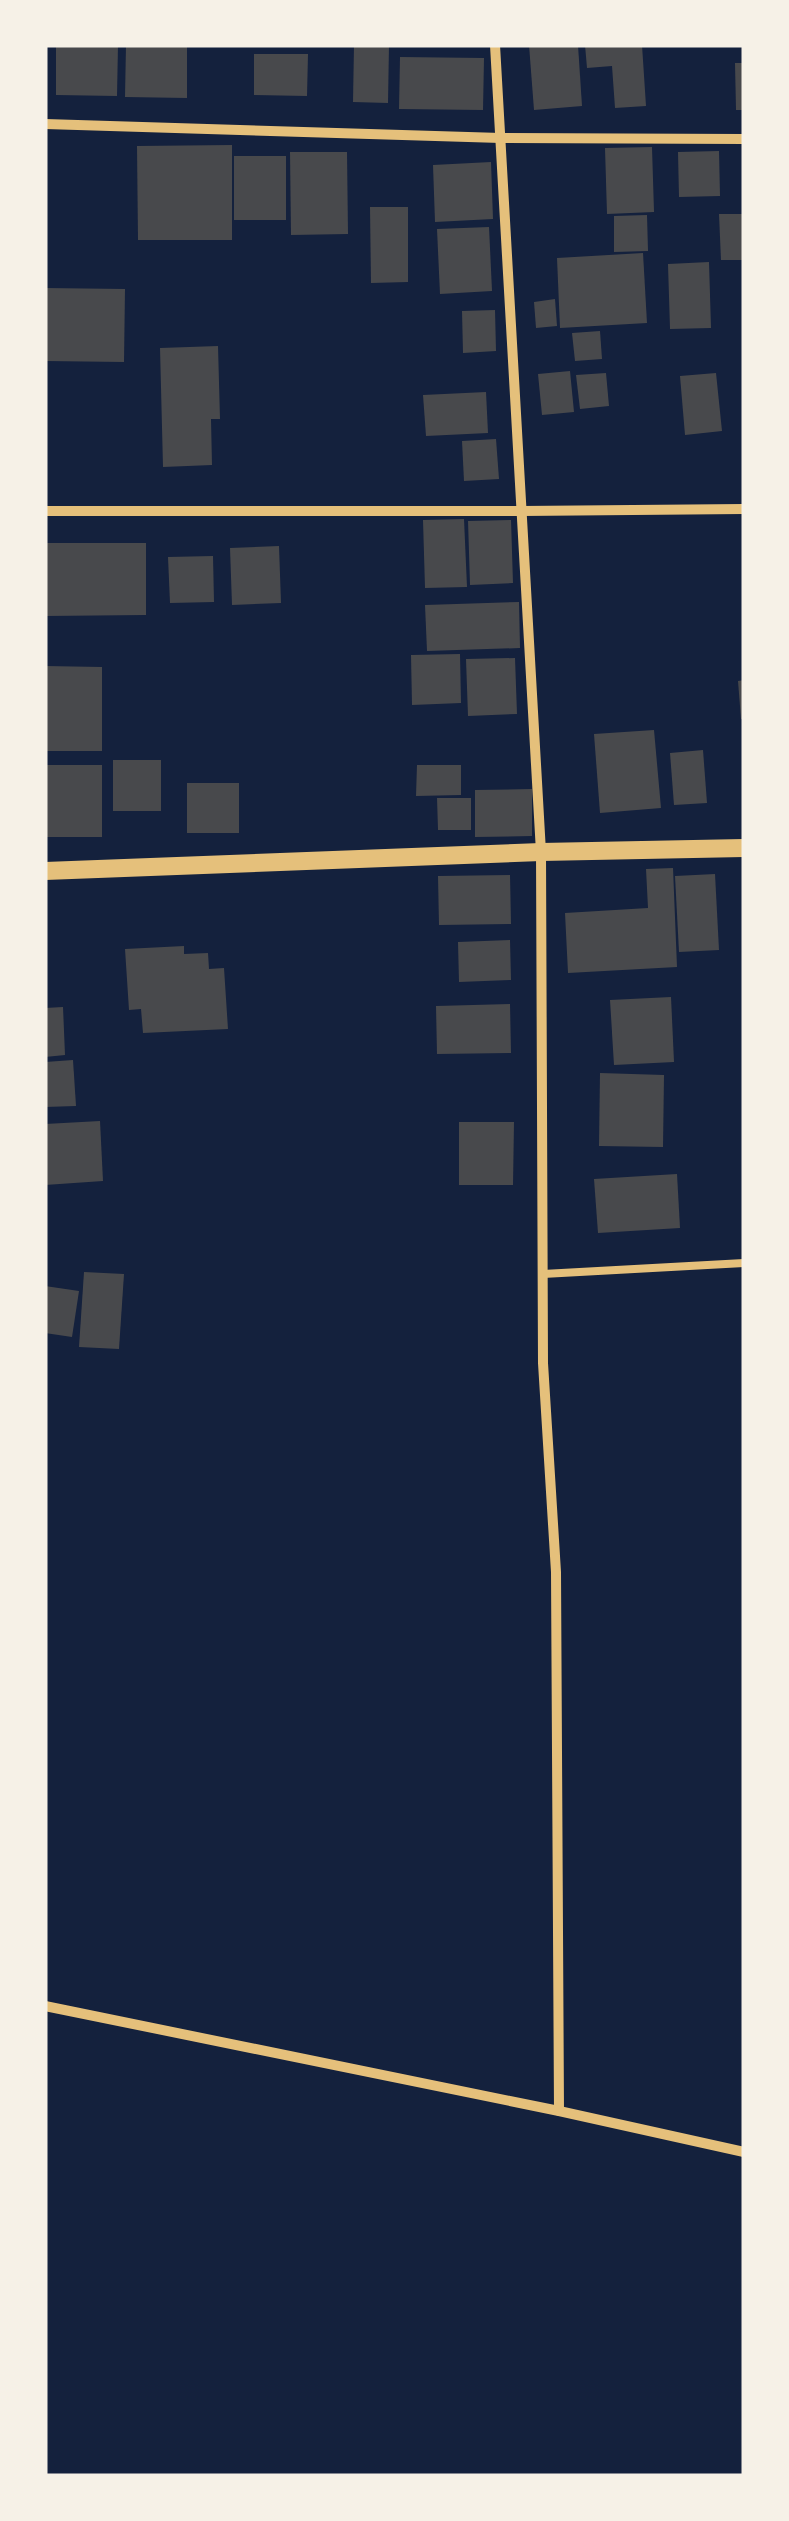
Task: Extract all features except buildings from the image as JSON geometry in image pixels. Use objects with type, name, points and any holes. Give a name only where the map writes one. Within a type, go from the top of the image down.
[{"type":"street","points":[[495,45],[541,852],[543,1363],[556,1572],[559,2110]]},
{"type":"street","points":[[45,124],[501,138],[744,139]]},
{"type":"street","points":[[45,511],[744,508]]},
{"type":"street","points":[[45,871],[744,848]]},
{"type":"street","points":[[45,2006],[559,2110],[744,2152]]},
{"type":"lane","points":[[543,1274],[744,1263]]}]
